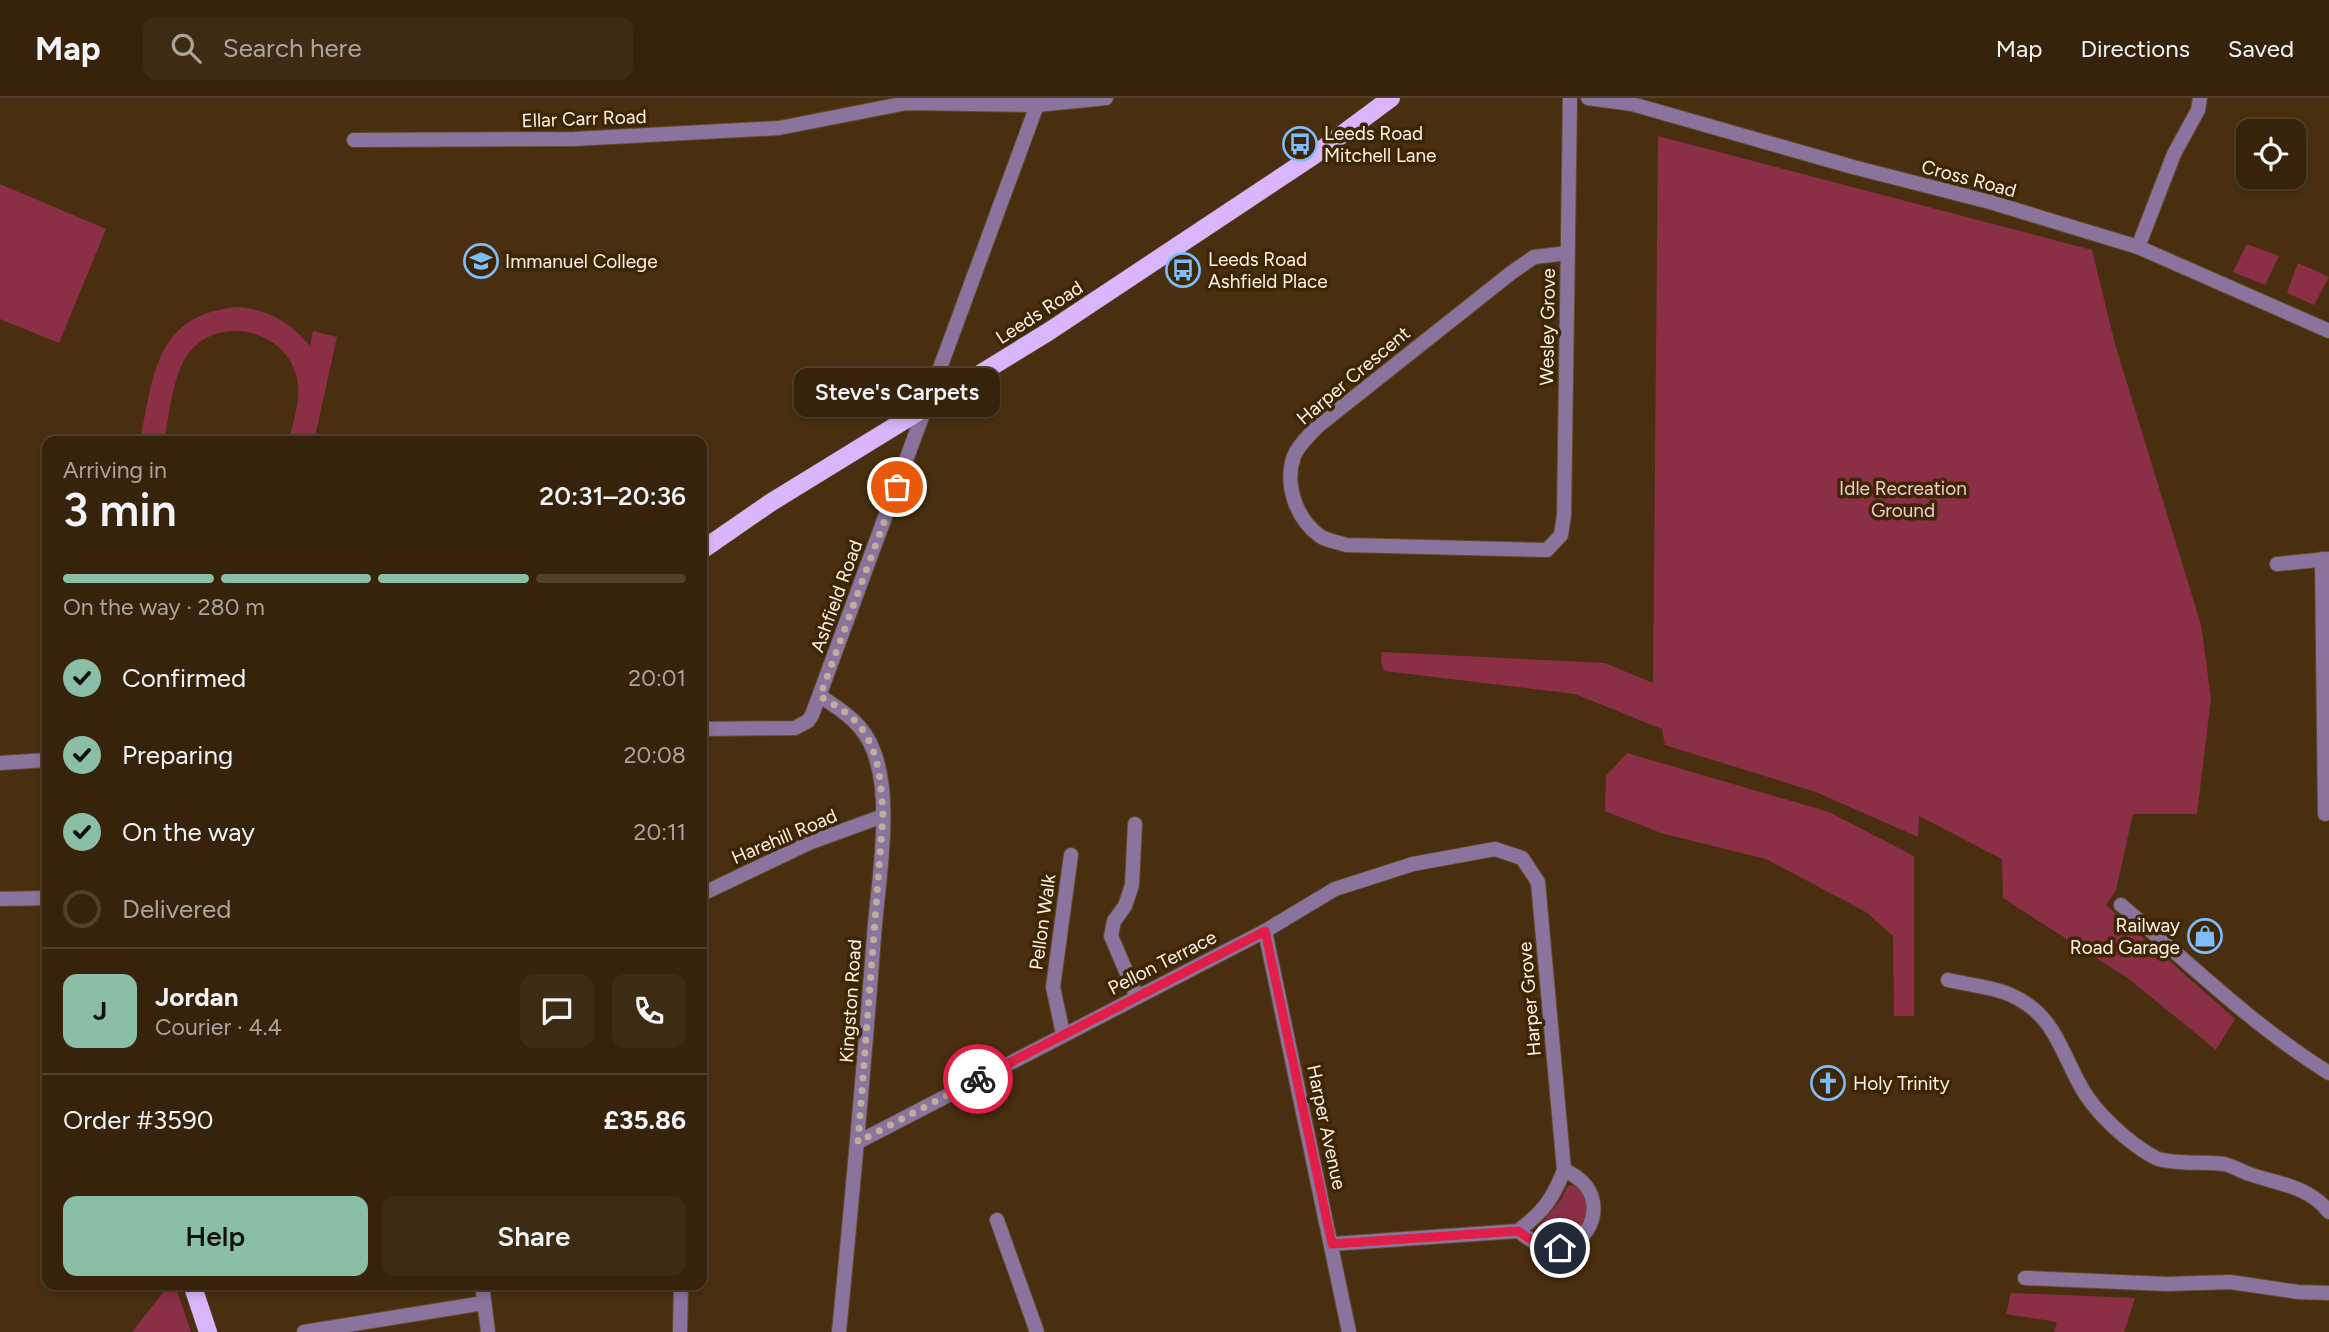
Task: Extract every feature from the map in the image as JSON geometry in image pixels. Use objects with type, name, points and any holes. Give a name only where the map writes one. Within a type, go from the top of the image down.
[{"type":"main road","name":"Leeds Road","points":[[707,547],[770,503],[1048,332],[1313,156],[1388,99]]},
{"type":"main road","points":[[194,1290],[208,1332]]},
{"type":"street","name":"Ellar Carr Road","points":[[354,140],[587,139],[779,128],[907,103],[1037,105],[1106,98]]},
{"type":"street","name":"Wesley Grove","points":[[1547,551],[1561,535],[1564,515],[1570,98]]},
{"type":"street","name":"Cross Road","points":[[1588,98],[1632,104],[1853,167],[1990,202],[2138,247],[2329,331]]},
{"type":"street","points":[[2138,247],[2174,154],[2198,110],[2200,98]]},
{"type":"street","name":"Ashfield Road","points":[[707,729],[795,729],[808,722],[820,696],[1037,105]]},
{"type":"street","name":"Harper Crescent","points":[[1547,551],[1346,545],[1321,537],[1303,519],[1294,500],[1290,474],[1294,454],[1318,426],[1511,272],[1534,257],[1568,253]]},
{"type":"street","points":[[2277,564],[2325,559],[2325,814]]},
{"type":"street","name":"Kingston Road","points":[[820,696],[853,718],[866,735],[874,753],[883,816],[858,1142],[839,1332]]},
{"type":"street","points":[[0,763],[42,760]]},
{"type":"street","name":"Harehill Road","points":[[707,892],[809,843],[883,816]]},
{"type":"street","points":[[1135,824],[1129,897],[1114,921],[1111,936],[1137,997]]},
{"type":"street","name":"Pellon Terrace","points":[[858,1142],[1265,931],[1335,889],[1413,864],[1495,849]]},
{"type":"street","name":"Harper Grove","points":[[1495,849],[1522,859],[1538,882],[1564,1170]]},
{"type":"street","name":"Pellon Walk","points":[[1063,1034],[1053,987],[1071,855]]},
{"type":"street","points":[[0,899],[42,898]]},
{"type":"street","points":[[2121,905],[2235,1006],[2294,1052],[2329,1073]]},
{"type":"street","name":"Harper Avenue","points":[[1265,931],[1349,1332]]},
{"type":"street","points":[[1948,980],[1996,990],[2016,997],[2034,1009],[2048,1022],[2059,1039],[2079,1085],[2095,1109],[2112,1126],[2158,1159],[2228,1165],[2308,1193],[2329,1212]]},
{"type":"street","points":[[1332,1244],[1518,1231],[1546,1206],[1556,1192],[1564,1170],[1579,1178],[1588,1188],[1593,1200],[1591,1225],[1573,1244],[1560,1248],[1548,1247],[1535,1243],[1518,1231]]},
{"type":"street","points":[[997,1220],[1037,1332]]},
{"type":"street","points":[[2025,1278],[2167,1284],[2230,1282],[2298,1292],[2329,1293]]},
{"type":"street","points":[[483,1290],[488,1332]]},
{"type":"street","points":[[680,1332],[681,1290]]},
{"type":"street","points":[[304,1332],[484,1303]]},
{"type":"green space","name":"Idle Recreation Ground","points":[[1658,136],[2092,250],[2115,344],[2201,625],[2211,698],[2197,814],[2133,814],[2116,890],[2106,905],[2235,1019],[2216,1050],[2129,979],[2003,898],[2002,859],[1919,816],[1918,837],[1816,792],[1665,745],[1662,729],[1575,694],[1384,671],[1382,652],[1605,663],[1653,683]]},
{"type":"green space","points":[[0,184],[106,229],[59,343],[0,319]]},
{"type":"green space","points":[[2247,244],[2279,256],[2265,285],[2233,272]]},
{"type":"green space","points":[[2298,263],[2329,277],[2314,305],[2287,293]]},
{"type":"green space","points":[[238,307],[269,314],[295,330],[310,346],[313,331],[337,337],[315,436],[290,436],[298,386],[290,361],[280,348],[266,338],[233,331],[216,334],[201,342],[188,354],[175,384],[165,436],[141,436],[155,371],[163,351],[174,335],[190,321],[211,312]]},
{"type":"green space","points":[[1627,753],[1829,812],[1914,856],[1914,1016],[1894,1016],[1893,936],[1866,912],[1766,859],[1661,833],[1605,811],[1606,776]]},
{"type":"green space","points":[[1573,1185],[1582,1193],[1587,1203],[1584,1224],[1577,1233],[1567,1239],[1554,1241],[1539,1238],[1537,1228],[1560,1201],[1568,1186]]},
{"type":"green space","points":[[165,1290],[177,1290],[191,1332],[132,1332]]},
{"type":"green space","points":[[2011,1293],[2135,1298],[2124,1332],[2054,1332],[2057,1322],[2006,1314]]},
{"type":"way so far","points":[[897,487],[820,696],[853,718],[866,735],[874,753],[881,785],[883,816],[858,1142],[978,1079]]},
{"type":"place","name":"Leeds Road Mitchell Lane","points":[[1300,144]]},
{"type":"place","name":"Immanuel College","points":[[481,261]]},
{"type":"place","name":"Leeds Road Ashfield Place","points":[[1183,270]]},
{"type":"place","name":"Steve's Carpets","points":[[897,487]]},
{"type":"place","name":"Railway Road Garage","points":[[2205,936]]},
{"type":"place","name":"Holy Trinity","points":[[1828,1083]]},
{"type":"route","points":[[978,1079],[1265,931],[1332,1244],[1518,1231],[1535,1243],[1560,1248]]}]
